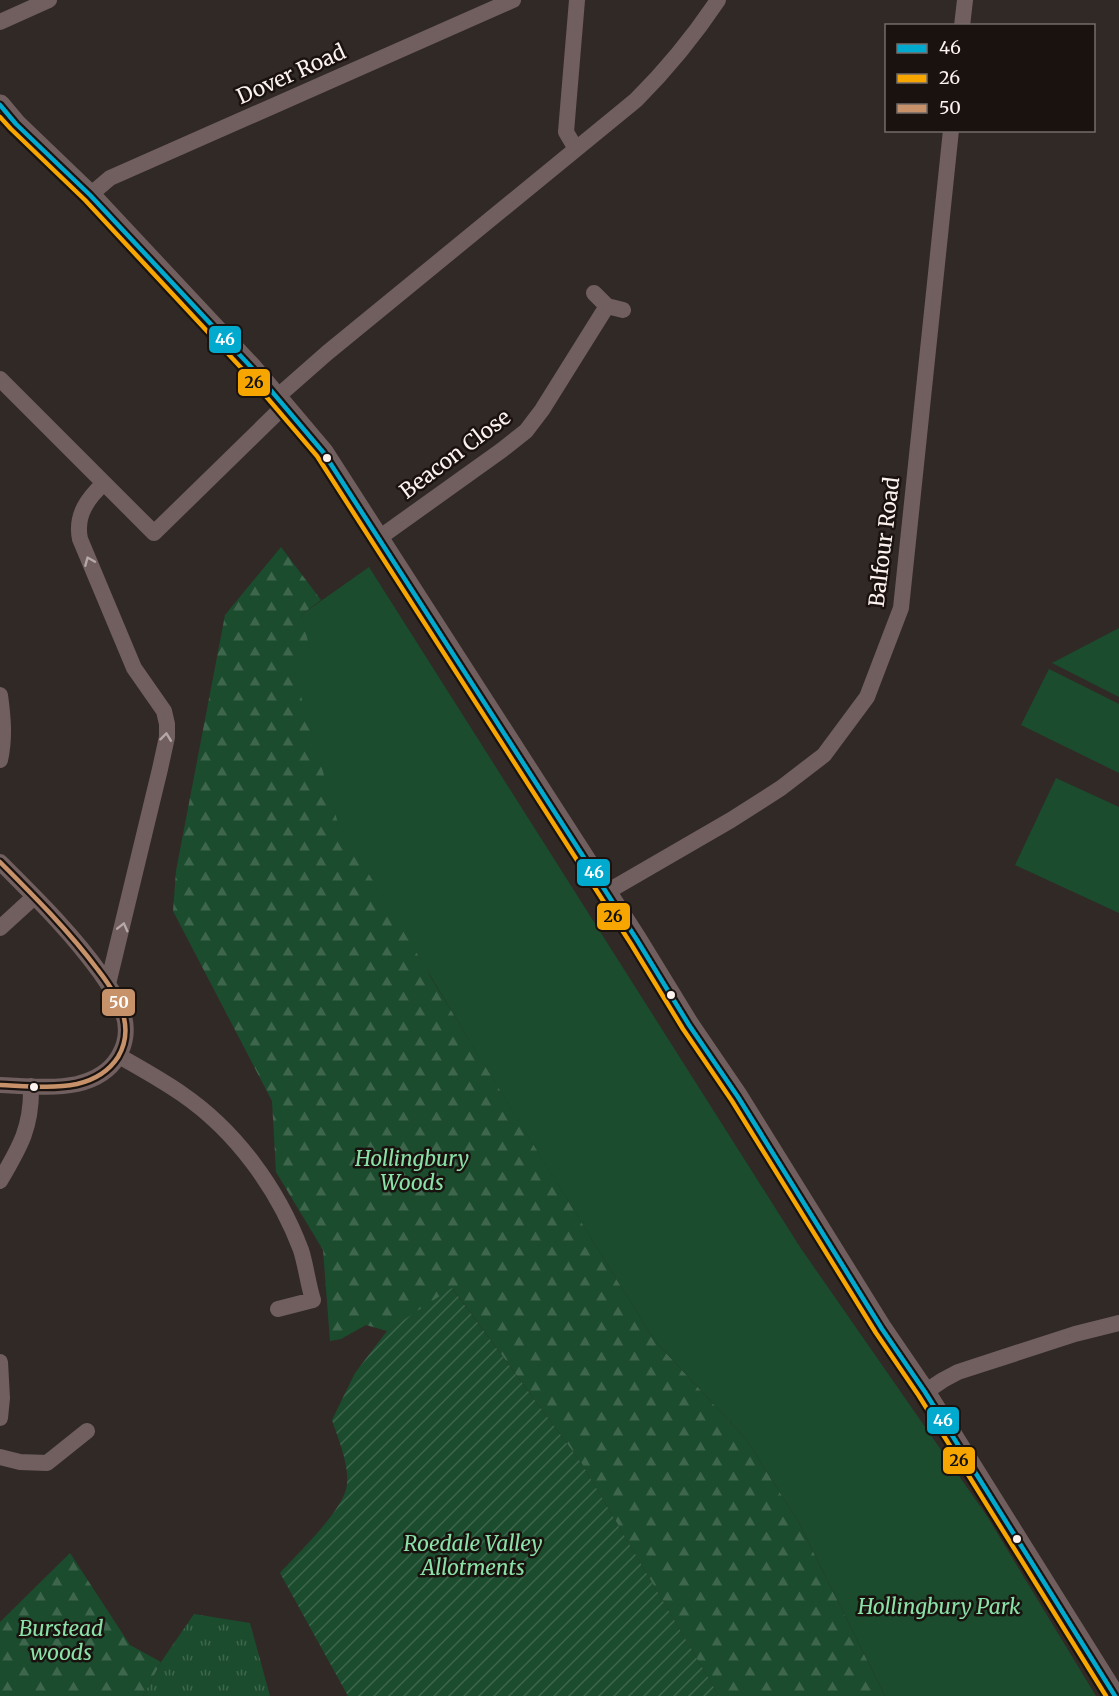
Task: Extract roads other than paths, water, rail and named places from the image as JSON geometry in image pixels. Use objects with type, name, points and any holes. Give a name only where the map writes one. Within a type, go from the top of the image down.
[{"type":"street","points":[[0,22],[49,0]]},
{"type":"street","name":"Dover Road","points":[[90,195],[110,178],[513,0]]},
{"type":"street","points":[[576,149],[566,132],[577,0]]},
{"type":"street","points":[[0,379],[154,533],[274,414],[281,401],[327,353],[619,115],[653,83],[718,0]]},
{"type":"street","points":[[962,24],[964,0]]},
{"type":"street","points":[[0,105],[16,124],[90,195],[252,368],[323,452],[689,1025],[738,1097],[882,1329],[1114,1685]]},
{"type":"street","name":"Balfour Road","points":[[606,893],[781,788],[824,755],[867,697],[901,608],[951,132]]},
{"type":"street","name":"Beacon Close","points":[[379,538],[526,431],[615,308],[594,293]]},
{"type":"street","points":[[104,483],[84,506],[79,525],[80,539],[134,668],[158,700],[167,724],[167,737],[160,769],[108,984]]},
{"type":"street","points":[[0,695],[3,746],[0,760]]},
{"type":"street","points":[[0,862],[88,956],[108,984],[120,1003],[124,1016],[125,1041],[112,1066],[84,1082],[56,1086],[0,1085]]},
{"type":"street","points":[[0,928],[34,897]]},
{"type":"street","points":[[119,1056],[183,1094],[208,1114],[232,1137],[265,1179],[284,1212],[301,1252],[313,1300],[278,1309]]},
{"type":"street","points":[[0,1181],[15,1155],[28,1124],[31,1113],[32,1086]]},
{"type":"street","points":[[925,1392],[958,1372],[1076,1334],[1119,1323]]},
{"type":"street","points":[[0,1362],[2,1398],[0,1418]]},
{"type":"street","points":[[0,1456],[20,1462],[47,1463],[87,1431]]},
{"type":"park label","name":"Hollingbury Woods","points":[[412,1170]]},
{"type":"park label","name":"Roedale Valley Allotments","points":[[473,1555]]},
{"type":"park label","name":"Hollingbury Park","points":[[939,1606]]},
{"type":"park label","name":"Burstead woods","points":[[61,1640]]}]
